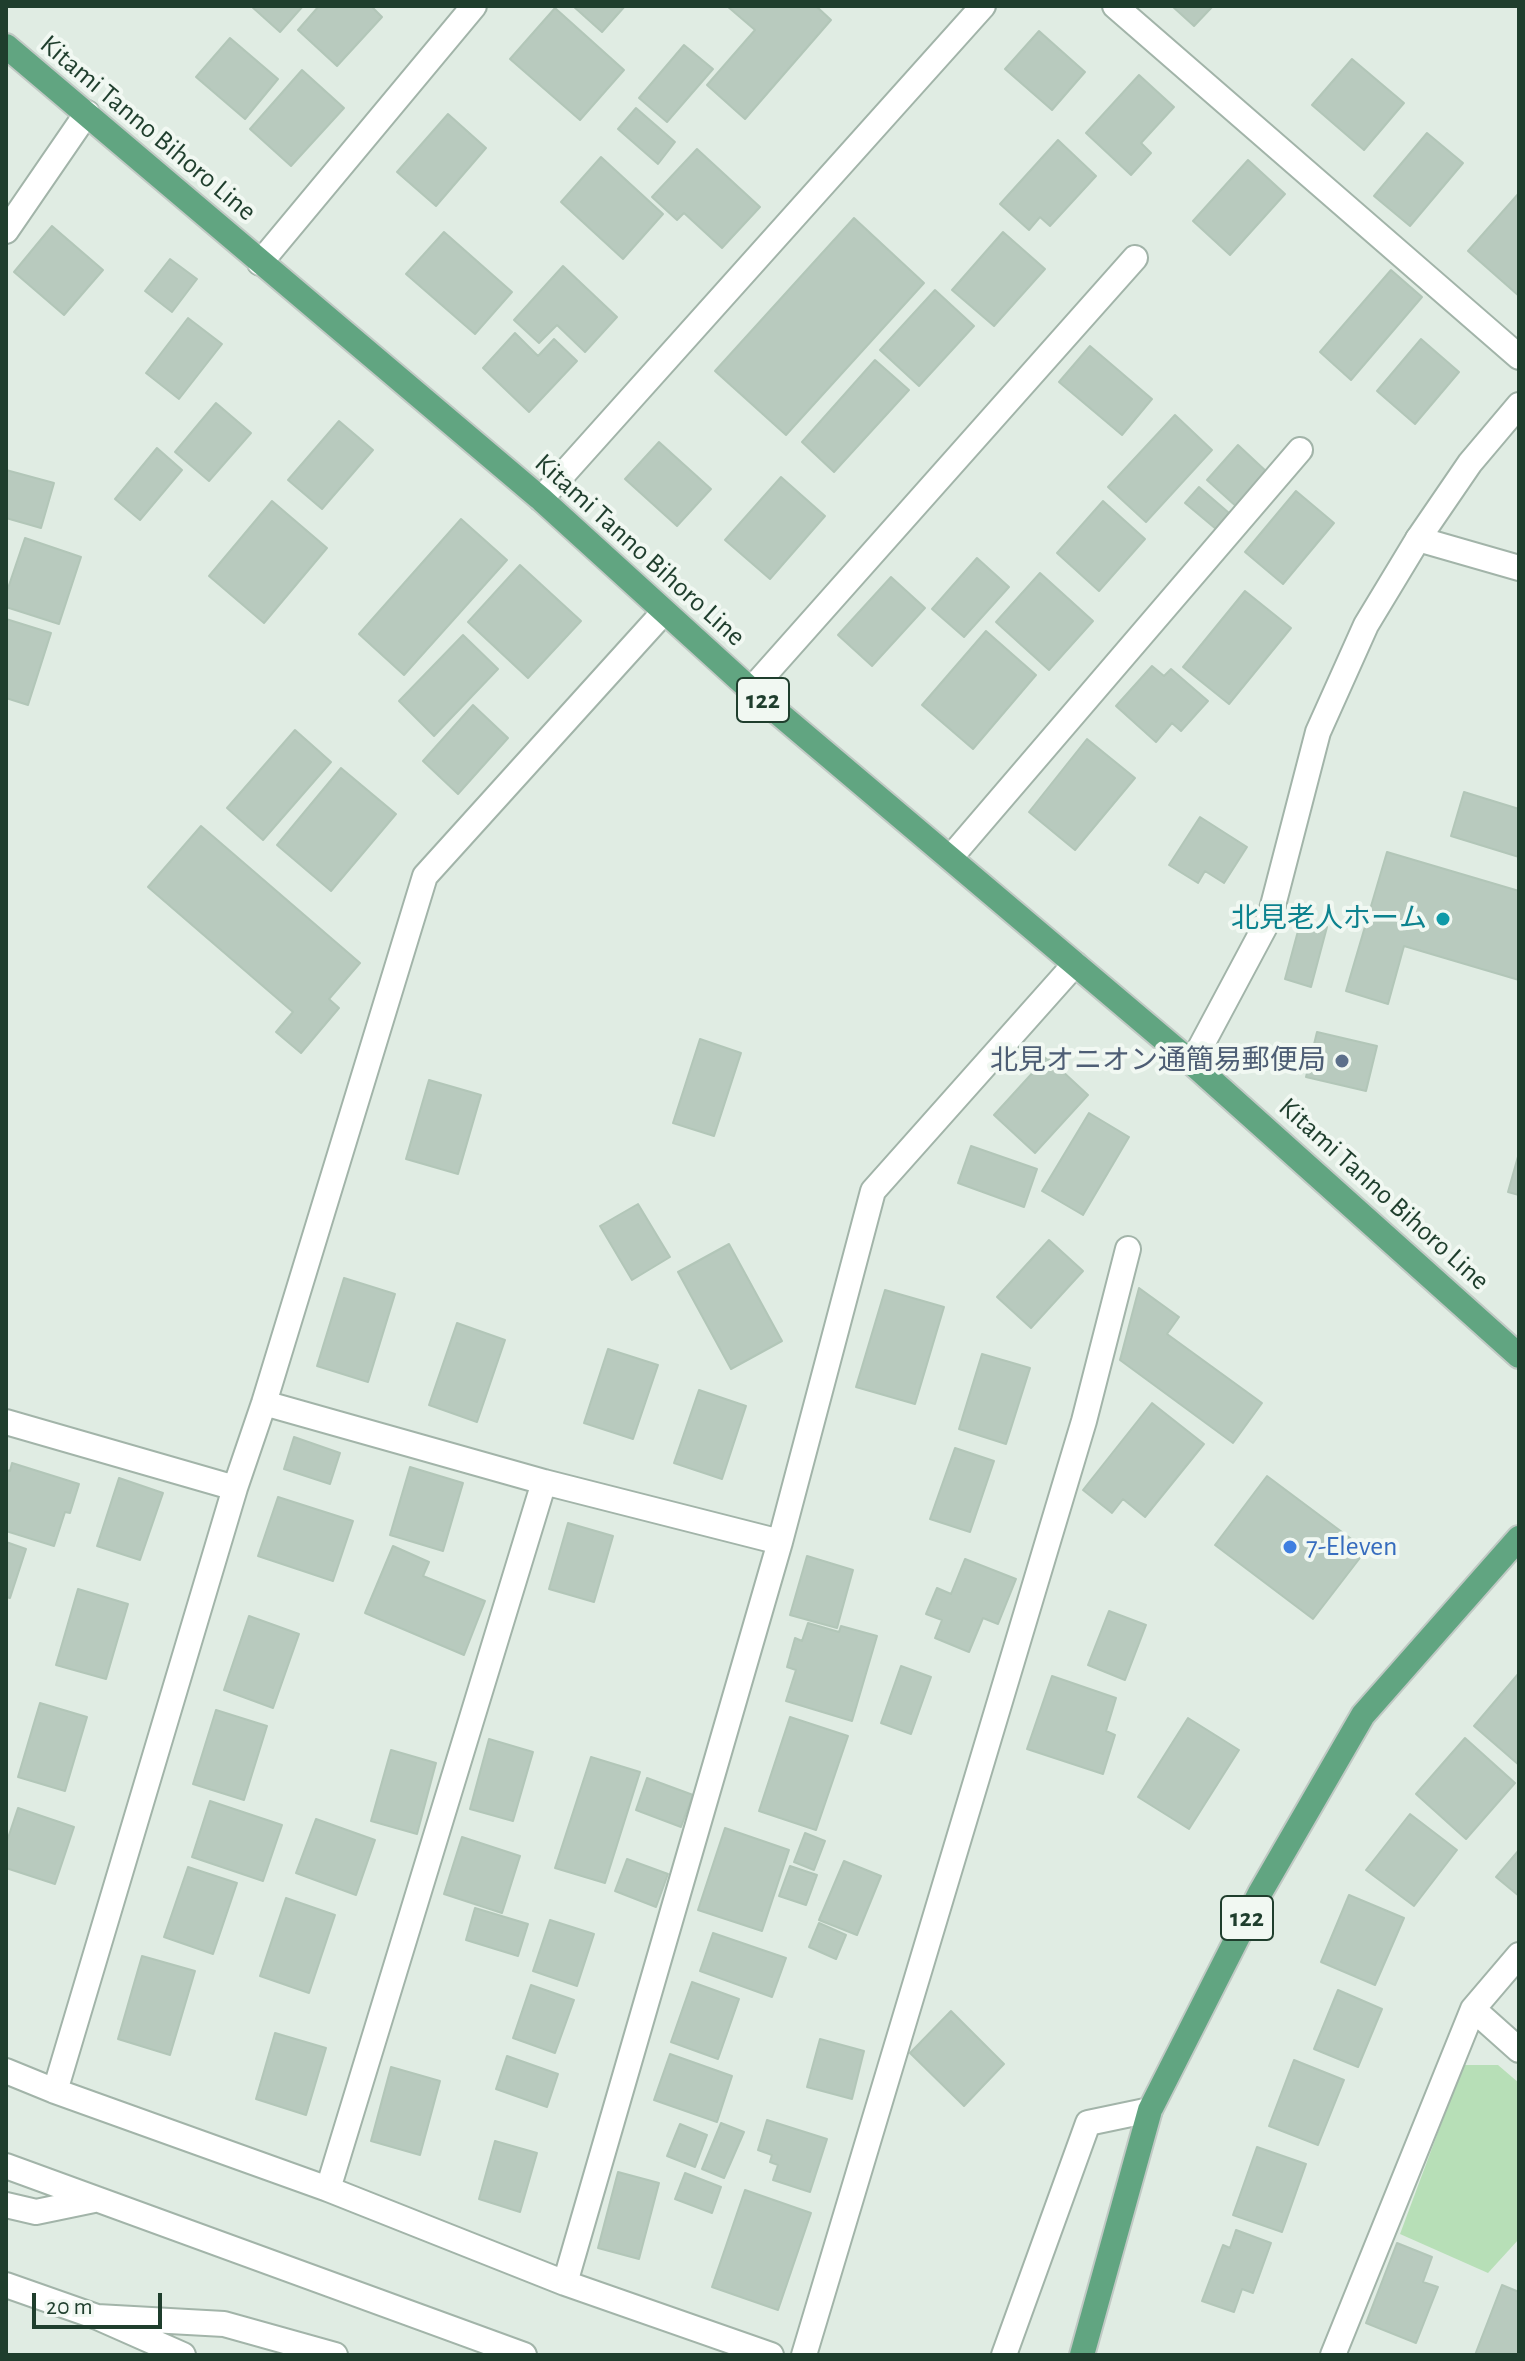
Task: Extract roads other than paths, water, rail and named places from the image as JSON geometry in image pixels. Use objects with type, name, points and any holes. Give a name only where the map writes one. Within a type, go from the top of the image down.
[{"type":"main road","name":"Kitami Tanno Bihoro Line","points":[[6,46],[541,499],[663,613],[1192,1063],[1519,1356]]},
{"type":"main road","name":"122","points":[[1082,2355],[1150,2110],[1260,1893],[1363,1715],[1519,1538]]},
{"type":"street","points":[[260,263],[474,6]]},
{"type":"street","points":[[541,499],[983,6]]},
{"type":"street","points":[[1115,6],[1519,357]]},
{"type":"street","points":[[6,231],[87,113]]},
{"type":"street","points":[[751,690],[1135,258]]},
{"type":"street","points":[[1192,1063],[1270,917],[1318,732],[1366,625],[1418,539],[1470,463],[1519,405]]},
{"type":"street","points":[[951,857],[1300,450]]},
{"type":"street","points":[[1418,539],[1519,568]]},
{"type":"street","points":[[55,2091],[235,1488],[264,1403],[425,876],[663,613]]},
{"type":"street","points":[[565,2283],[780,1542],[873,1191],[1075,964]]},
{"type":"street","points":[[804,2355],[1084,1421],[1128,1249]]},
{"type":"street","points":[[264,1403],[544,1482],[780,1542]]},
{"type":"street","points":[[6,1422],[235,1488]]},
{"type":"street","points":[[328,2189],[544,1482]]},
{"type":"street","points":[[1333,2355],[1473,2009],[1519,1955]]},
{"type":"street","points":[[1473,2009],[1519,2050]]},
{"type":"street","points":[[6,2071],[328,2189],[565,2283],[771,2355]]},
{"type":"street","points":[[1004,2355],[1088,2123],[1150,2110]]},
{"type":"street","points":[[6,2166],[524,2355]]},
{"type":"street","points":[[6,2205],[36,2212],[94,2200]]},
{"type":"street","points":[[6,2285],[97,2317],[183,2355]]},
{"type":"street","points":[[97,2317],[224,2324],[335,2355]]},
{"type":"place","name":"北見老人ホーム","points":[[1443,919]]},
{"type":"place","name":"北見オニオン通簡易郵便局","points":[[1342,1061]]},
{"type":"place","name":"7-Eleven","points":[[1290,1547]]}]
